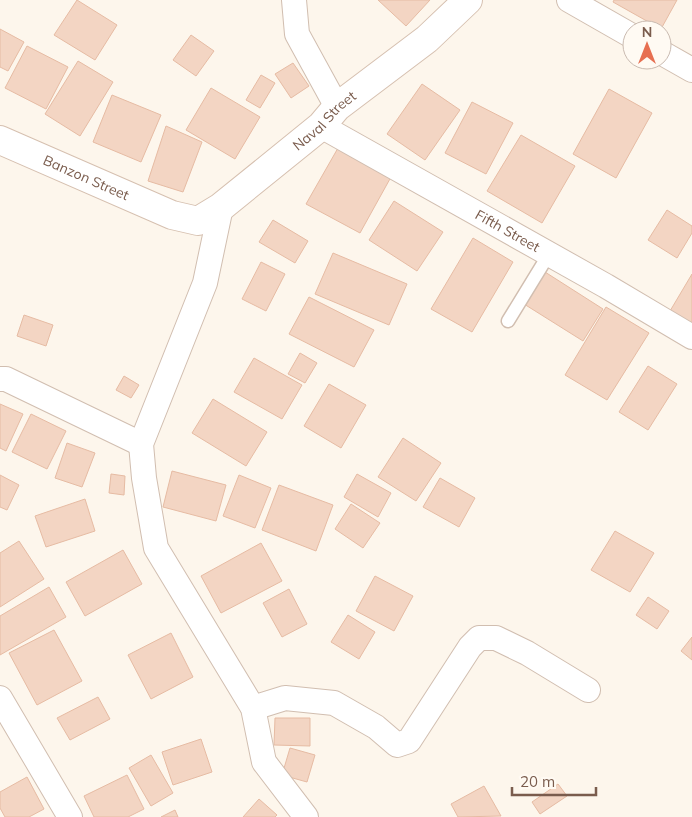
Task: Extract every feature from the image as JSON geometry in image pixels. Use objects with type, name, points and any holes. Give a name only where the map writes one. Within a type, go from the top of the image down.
[{"type":"street","points":[[294,0],[297,34],[329,117]]},
{"type":"street","name":"Naval Street","points":[[172,215],[198,221],[221,207],[427,39],[468,0]]},
{"type":"street","points":[[569,0],[622,30]]},
{"type":"street","points":[[672,59],[692,70]]},
{"type":"street","name":"Fifth Street","points":[[329,117],[549,254],[692,336]]},
{"type":"street","name":"Banzon Street","points":[[0,140],[172,215]]},
{"type":"street","points":[[221,207],[205,283],[141,444],[144,478],[156,548],[253,708],[264,762],[306,817]]},
{"type":"street","points":[[0,379],[6,379],[141,444]]},
{"type":"street","points":[[253,708],[285,698],[334,703],[376,727],[397,745],[409,741],[470,647],[480,638],[496,638],[528,653],[588,690]]},
{"type":"street","points":[[0,698],[70,817]]},
{"type":"lane","points":[[508,321],[549,254]]},
{"type":"building","points":[[77,0],[117,25],[95,60],[54,35]]},
{"type":"building","points":[[378,0],[430,0],[406,26]]},
{"type":"building","points":[[614,0],[677,0],[666,20],[645,20],[613,2]]},
{"type":"building","points":[[0,29],[24,42],[8,71],[0,67]]},
{"type":"building","points":[[191,35],[214,51],[196,76],[173,60]]},
{"type":"building","points":[[27,46],[68,67],[46,109],[5,88]]},
{"type":"building","points":[[78,61],[113,82],[80,136],[45,114]]},
{"type":"building","points":[[293,63],[309,86],[291,98],[275,74]]},
{"type":"building","points":[[261,75],[275,83],[260,108],[246,100]]},
{"type":"building","points":[[422,84],[460,110],[425,160],[387,134]]},
{"type":"building","points":[[211,88],[260,117],[235,159],[186,130]]},
{"type":"building","points":[[609,89],[652,113],[616,178],[573,154]]},
{"type":"building","points":[[112,95],[161,115],[141,162],[93,142]]},
{"type":"building","points":[[472,102],[513,123],[486,174],[445,153]]},
{"type":"building","points":[[166,126],[202,142],[183,192],[148,181]]},
{"type":"building","points":[[521,135],[575,166],[542,223],[487,191]]},
{"type":"building","points":[[338,148],[391,177],[360,233],[306,204]]},
{"type":"building","points":[[394,201],[443,232],[417,271],[369,240]]},
{"type":"building","points":[[667,210],[692,226],[692,233],[677,258],[648,240]]},
{"type":"building","points":[[273,220],[308,241],[295,263],[259,242]]},
{"type":"building","points":[[473,238],[513,262],[472,332],[431,309]]},
{"type":"building","points":[[333,253],[407,284],[389,325],[315,294]]},
{"type":"building","points":[[261,262],[285,274],[266,311],[242,299]]},
{"type":"building","points":[[545,272],[603,309],[583,341],[524,304]]},
{"type":"building","points":[[692,274],[692,324],[670,311]]},
{"type":"building","points":[[309,297],[374,330],[354,367],[289,334]]},
{"type":"building","points":[[606,307],[649,333],[607,400],[565,375]]},
{"type":"building","points":[[24,315],[53,325],[46,346],[17,336]]},
{"type":"building","points":[[300,353],[317,363],[305,383],[288,374]]},
{"type":"building","points":[[254,358],[302,385],[282,419],[234,392]]},
{"type":"building","points":[[648,366],[677,384],[648,430],[619,412]]},
{"type":"building","points":[[124,376],[139,385],[131,398],[116,390]]},
{"type":"building","points":[[329,384],[366,405],[341,448],[304,426]]},
{"type":"building","points":[[213,399],[267,432],[246,466],[192,433]]},
{"type":"building","points":[[0,404],[23,414],[6,451],[0,448]]},
{"type":"building","points":[[31,414],[66,431],[47,469],[12,452]]},
{"type":"building","points":[[403,438],[441,463],[416,501],[378,477]]},
{"type":"building","points":[[67,443],[95,453],[82,487],[55,478]]},
{"type":"building","points":[[172,471],[226,485],[216,521],[163,507]]},
{"type":"building","points":[[111,474],[125,476],[124,495],[109,493]]},
{"type":"building","points":[[357,474],[391,493],[378,517],[344,497]]},
{"type":"building","points":[[0,475],[19,485],[7,510],[0,507]]},
{"type":"building","points":[[239,475],[271,488],[255,528],[223,516]]},
{"type":"building","points":[[440,478],[475,498],[459,527],[423,507]]},
{"type":"building","points":[[279,485],[333,505],[316,551],[262,530]]},
{"type":"building","points":[[85,499],[95,531],[46,547],[35,516]]},
{"type":"building","points":[[351,504],[380,523],[363,548],[335,529]]},
{"type":"building","points":[[615,531],[654,553],[630,592],[591,570]]},
{"type":"building","points":[[19,541],[44,579],[0,607],[0,553]]},
{"type":"building","points":[[261,543],[282,581],[221,613],[201,576]]},
{"type":"building","points":[[123,550],[142,584],[85,616],[66,582]]},
{"type":"building","points":[[375,576],[413,596],[394,631],[356,611]]},
{"type":"building","points":[[49,587],[66,617],[0,655],[0,616]]},
{"type":"building","points":[[289,589],[307,624],[282,637],[263,603]]},
{"type":"building","points":[[648,597],[669,611],[657,629],[636,615]]},
{"type":"building","points":[[348,615],[375,632],[359,659],[331,642]]},
{"type":"building","points":[[54,630],[82,681],[37,705],[9,653]]},
{"type":"building","points":[[171,633],[193,677],[151,699],[128,655]]},
{"type":"building","points":[[692,637],[692,660],[681,651]]},
{"type":"building","points":[[98,697],[110,719],[70,740],[57,718]]},
{"type":"building","points":[[275,718],[310,718],[310,746],[274,745]]},
{"type":"building","points":[[201,739],[212,772],[173,785],[162,752]]},
{"type":"building","points":[[290,748],[315,755],[307,782],[282,775]]},
{"type":"building","points":[[151,755],[173,793],[151,806],[129,768]]},
{"type":"building","points":[[127,775],[144,809],[128,817],[94,817],[84,796]]},
{"type":"building","points":[[27,777],[44,809],[29,817],[5,817],[0,808],[0,792]]},
{"type":"building","points":[[558,784],[567,796],[540,814],[532,802]]},
{"type":"building","points":[[484,786],[501,816],[458,817],[451,804]]},
{"type":"building","points":[[259,799],[277,815],[275,817],[243,817]]},
{"type":"building","points":[[175,810],[178,817],[161,817]]}]
